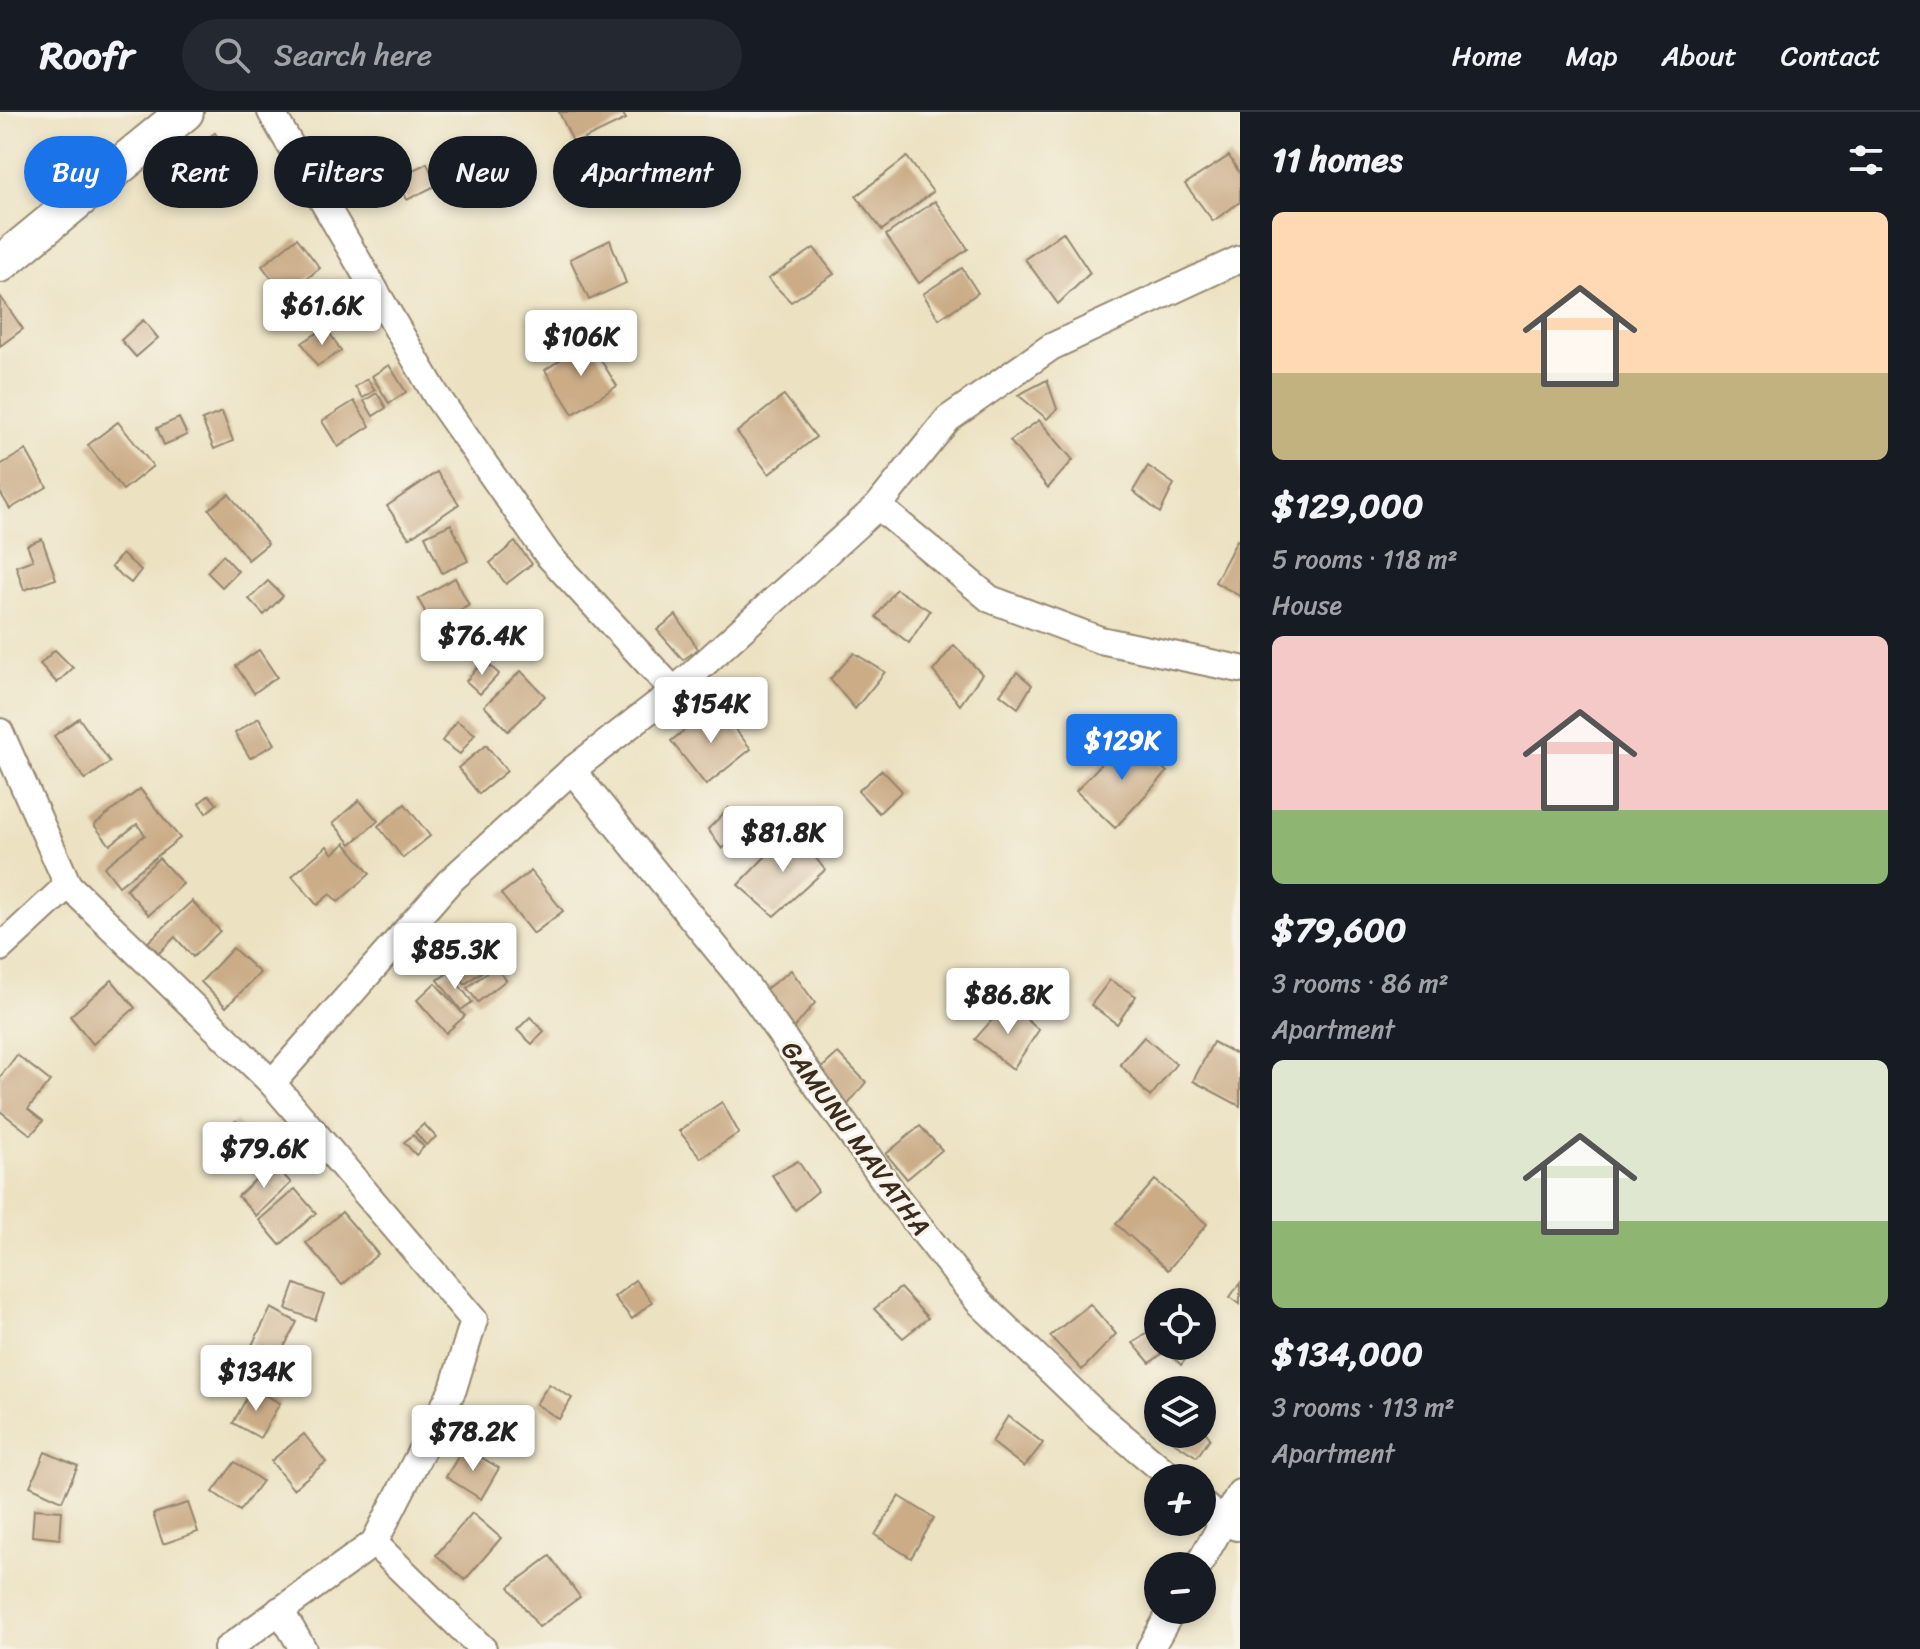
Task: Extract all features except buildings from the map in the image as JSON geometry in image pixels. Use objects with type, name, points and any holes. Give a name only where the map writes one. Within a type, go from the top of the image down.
[{"type":"street","points":[[0,264],[185,112]]},
{"type":"street","points":[[271,112],[445,408],[548,555],[674,691]]},
{"type":"street","points":[[272,1083],[449,882],[572,770],[674,691],[878,506],[948,419],[1051,347],[1240,259]]},
{"type":"street","points":[[878,506],[990,599],[1100,640],[1240,669]]},
{"type":"street","points":[[0,732],[68,885],[272,1083],[474,1320],[453,1389],[374,1543],[227,1649]]},
{"type":"street","name":"GAMUNU MAVATHA","points":[[572,770],[743,981],[896,1197],[978,1301],[1097,1415],[1155,1464]]},
{"type":"street","points":[[0,948],[68,885]]},
{"type":"street","points":[[1210,1552],[1232,1525],[1240,1493]]},
{"type":"street","points":[[374,1543],[483,1649]]},
{"type":"street","points":[[280,1610],[303,1649]]},
{"type":"street","points":[[1150,1649],[1164,1624]]}]
